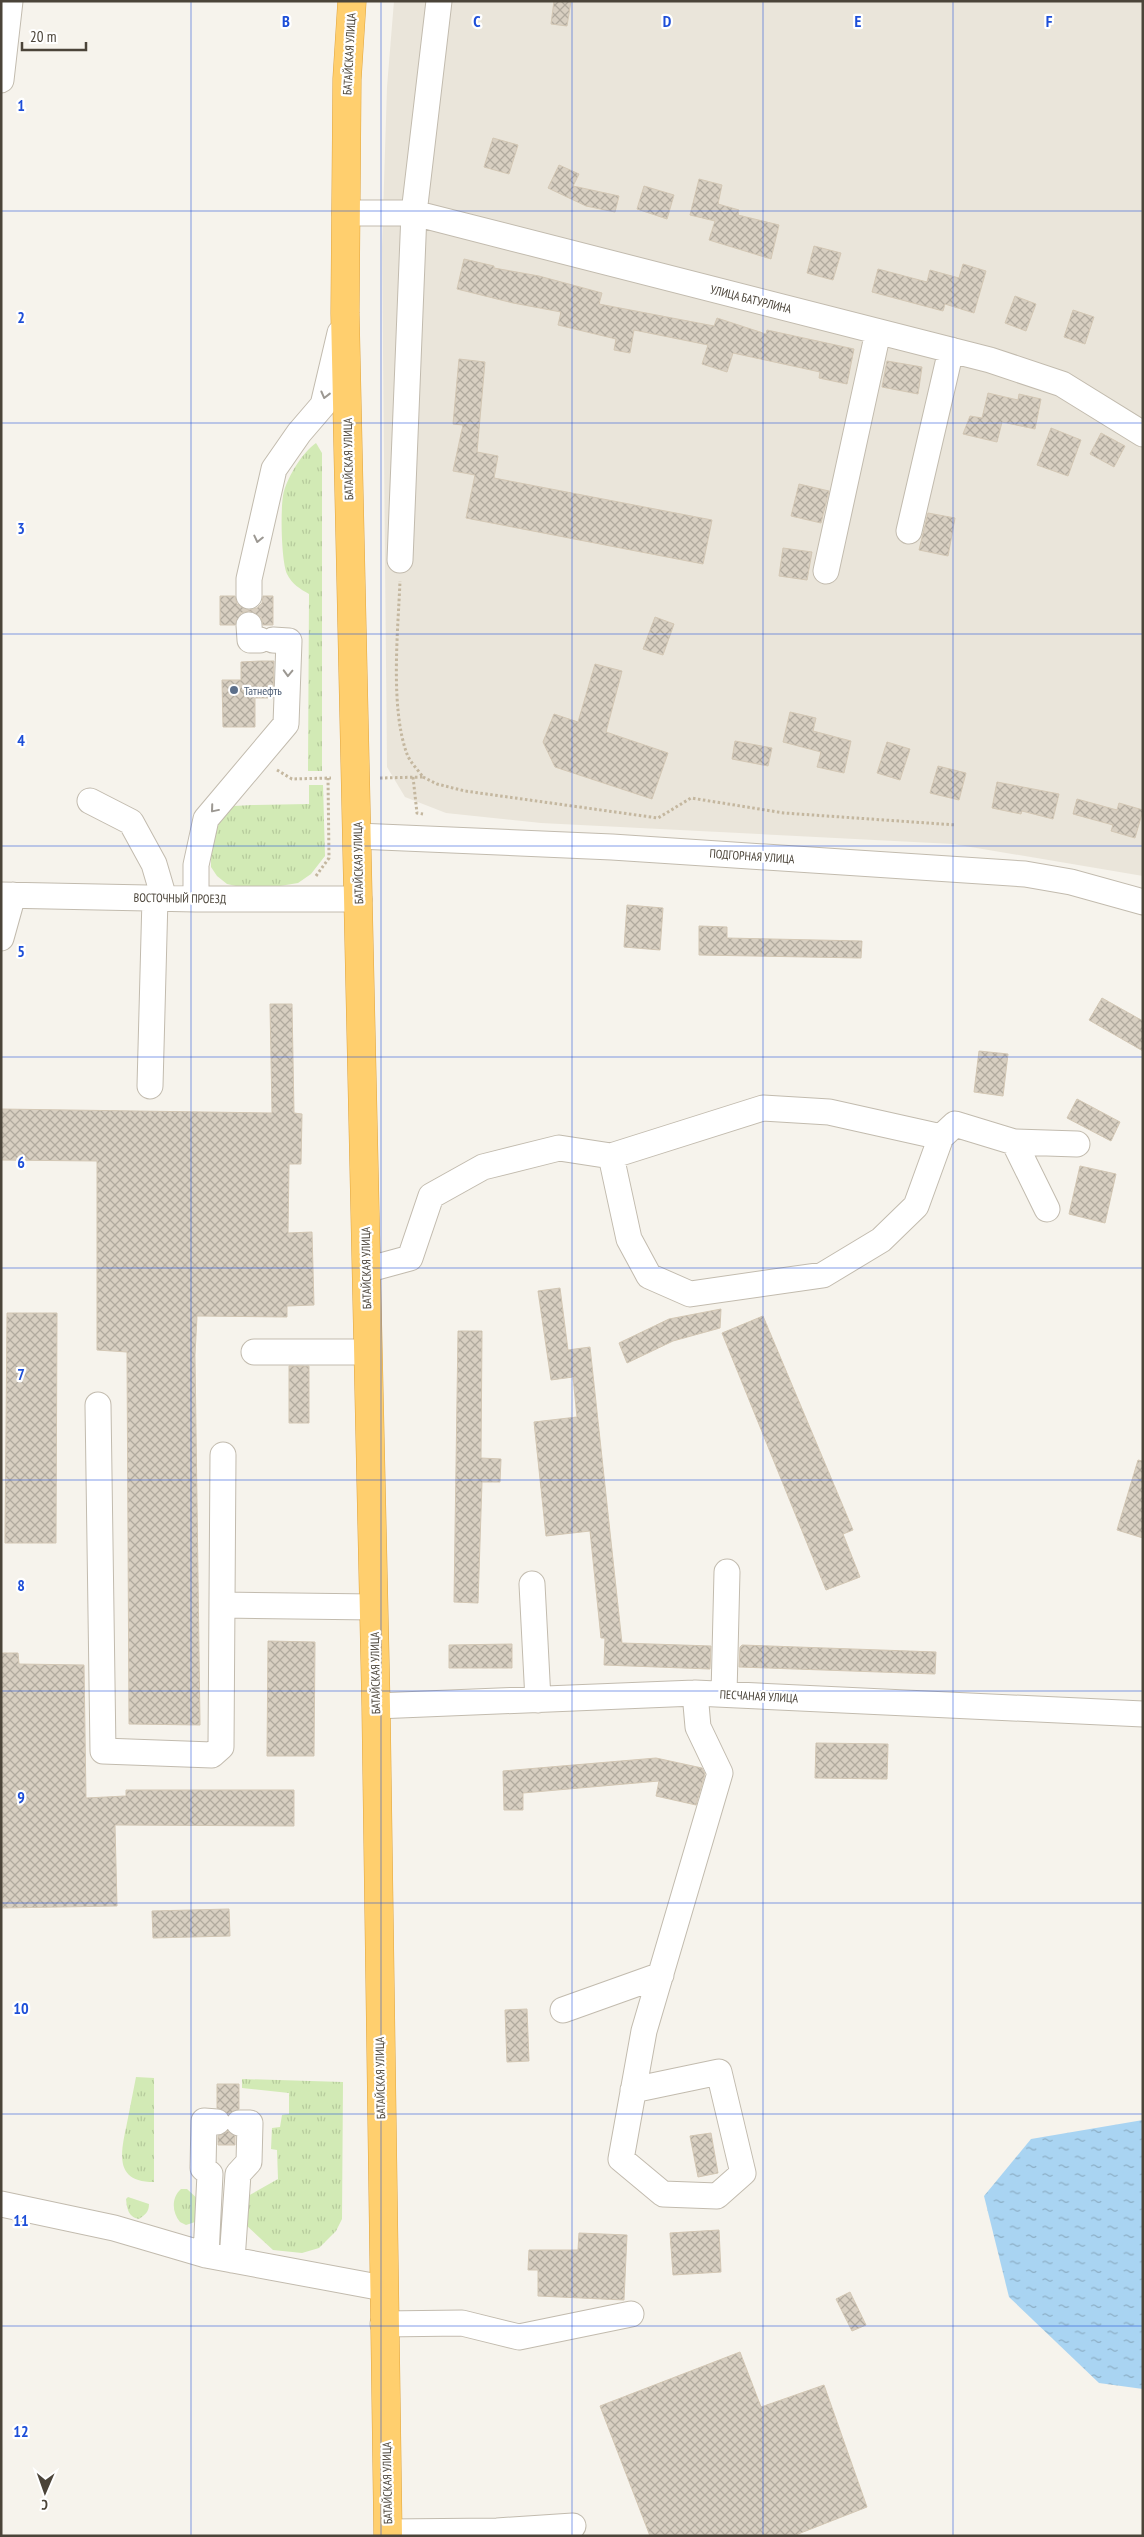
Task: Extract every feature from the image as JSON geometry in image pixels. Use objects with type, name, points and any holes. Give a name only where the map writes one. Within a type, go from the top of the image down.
[{"type":"highway","name":"БАТАЙСКАЯ УЛИЦА","points":[[352,1],[347,79],[345,313],[376,1706],[383,2324],[388,2534]]},
{"type":"street","points":[[1,80],[10,1]]},
{"type":"street","points":[[400,560],[414,213],[439,1]]},
{"type":"street","name":"УЛИЦА БАТУРЛИНА","points":[[345,213],[414,213],[951,350],[1062,384],[1143,434]]},
{"type":"street","points":[[249,596],[249,579],[274,469],[299,432],[322,405],[345,313]]},
{"type":"street","points":[[826,571],[878,332]]},
{"type":"street","points":[[909,532],[951,350]]},
{"type":"street","points":[[196,899],[196,865],[206,819],[286,724],[289,641],[261,635]]},
{"type":"street","points":[[90,802],[131,822],[154,864],[159,898],[150,1086]]},
{"type":"street","name":"ПОДГОРНАЯ УЛИЦА","points":[[357,836],[612,848],[1024,874],[1071,882],[1143,902]]},
{"type":"street","points":[[1,938],[7,895]]},
{"type":"street","name":"ВОСТОЧНЫЙ ПРОЕЗД","points":[[7,895],[196,899],[358,899]]},
{"type":"street","points":[[366,1270],[410,1258],[431,1196],[483,1167],[559,1148],[611,1156],[763,1108],[829,1112],[941,1137]]},
{"type":"street","points":[[611,1156],[629,1239],[649,1276],[690,1294],[823,1275],[881,1240],[916,1206],[941,1137],[955,1124],[1014,1142],[1077,1144]]},
{"type":"street","points":[[1014,1142],[1047,1209]]},
{"type":"street","points":[[254,1352],[368,1352]]},
{"type":"street","points":[[98,1405],[103,1751],[212,1755],[221,1747],[223,1455]]},
{"type":"street","points":[[724,1694],[727,1572]]},
{"type":"street","points":[[532,1584],[538,1700]]},
{"type":"street","points":[[222,1604],[374,1607]]},
{"type":"street","points":[[634,2090],[719,2072],[743,2173],[717,2196],[663,2194],[621,2159],[644,2031],[720,1773],[698,1727],[695,1693]]},
{"type":"street","name":"ПЕСЧАНАЯ УЛИЦА","points":[[376,1706],[695,1693],[1143,1714]]},
{"type":"street","points":[[563,2010],[661,1975]]},
{"type":"street","points":[[206,2255],[210,2174],[203,2168],[204,2121],[250,2123],[249,2162],[238,2174],[232,2260]]},
{"type":"street","points":[[1,2204],[114,2228],[206,2255],[383,2288]]},
{"type":"street","points":[[383,2324],[462,2323],[519,2337],[632,2314]]},
{"type":"street","points":[[388,2534],[497,2531],[573,2526]]},
{"type":"path","points":[[423,777],[437,784],[466,791],[658,818],[691,798],[784,813],[956,825]]},
{"type":"path","points":[[300,899],[300,887],[315,877],[329,858],[328,778]]},
{"type":"shaded area","points":[[394,1],[1143,1],[1143,876],[953,844],[541,823],[446,813],[405,797],[387,767],[382,247],[387,87]]},
{"type":"green space","points":[[316,443],[322,453],[322,771],[308,771],[309,594],[296,586],[287,574],[283,557],[282,520],[284,491],[289,478],[301,458]]},
{"type":"green space","points":[[309,785],[323,785],[325,856],[311,874],[298,883],[280,886],[236,886],[227,884],[217,876],[211,867],[211,839],[224,813],[234,806],[309,804]]},
{"type":"green space","points":[[136,2077],[154,2078],[154,2182],[141,2181],[132,2177],[126,2171],[123,2163],[123,2144]]},
{"type":"green space","points":[[242,2079],[343,2082],[342,2219],[336,2231],[319,2248],[302,2253],[273,2250],[246,2225],[248,2196],[278,2179],[277,2150],[271,2149],[272,2128],[280,2127],[282,2115],[289,2114],[289,2093],[242,2088]]},
{"type":"green space","points":[[181,2189],[187,2189],[200,2201],[198,2221],[186,2225],[180,2222],[174,2210],[174,2201]]},
{"type":"green space","points":[[128,2197],[149,2204],[146,2213],[139,2219],[132,2216],[129,2212],[126,2199]]},
{"type":"water","points":[[1143,2120],[1143,2389],[1099,2383],[1009,2297],[984,2196],[1031,2139]]},
{"type":"building","points":[[554,1],[571,1],[567,26],[551,24]]},
{"type":"building","points":[[493,138],[518,145],[509,174],[484,167]]},
{"type":"building","points":[[559,165],[579,174],[573,186],[619,196],[615,212],[586,206],[548,188]]},
{"type":"building","points":[[699,179],[722,185],[718,204],[739,210],[738,215],[779,225],[771,259],[709,240],[715,221],[690,215]]},
{"type":"building","points":[[644,186],[674,195],[667,219],[637,209]]},
{"type":"building","points":[[814,246],[841,253],[833,280],[807,273]]},
{"type":"building","points":[[464,259],[494,266],[494,268],[539,276],[602,293],[599,304],[714,326],[717,318],[766,334],[767,330],[854,349],[847,384],[819,378],[820,372],[733,353],[727,372],[702,364],[708,345],[634,330],[630,353],[614,350],[616,339],[558,325],[561,312],[513,303],[457,289]]},
{"type":"building","points":[[963,264],[986,271],[974,313],[945,304],[943,311],[872,292],[878,269],[927,282],[930,270],[959,278]]},
{"type":"building","points":[[1015,296],[1036,304],[1026,331],[1005,323]]},
{"type":"building","points":[[1073,310],[1094,317],[1085,344],[1064,337]]},
{"type":"building","points":[[459,359],[485,362],[477,452],[498,456],[494,478],[712,520],[703,564],[466,518],[475,475],[453,471],[463,425],[453,424]]},
{"type":"building","points":[[887,361],[922,367],[918,394],[882,387]]},
{"type":"building","points":[[988,393],[1018,400],[1019,394],[1041,399],[1035,429],[1002,422],[997,442],[963,434],[970,416],[982,418]]},
{"type":"building","points":[[1051,428],[1081,440],[1068,476],[1037,465]]},
{"type":"building","points":[[1101,433],[1125,446],[1114,467],[1090,454]]},
{"type":"building","points":[[799,484],[829,491],[821,523],[791,516]]},
{"type":"building","points":[[928,513],[955,518],[948,556],[919,550]]},
{"type":"building","points":[[783,548],[812,552],[807,580],[779,576]]},
{"type":"building","points":[[220,596],[235,596],[237,604],[249,610],[257,608],[262,603],[263,596],[273,596],[273,625],[263,625],[261,617],[249,611],[241,613],[235,625],[220,625]]},
{"type":"building","points":[[655,617],[674,624],[663,655],[643,649]]},
{"type":"building","points":[[274,661],[273,698],[255,698],[255,727],[223,727],[222,680],[241,680],[241,662]]},
{"type":"building","points":[[595,664],[622,671],[606,732],[668,753],[652,799],[555,767],[543,742],[554,714],[578,722]]},
{"type":"building","points":[[790,712],[816,718],[813,731],[851,741],[844,773],[817,767],[821,752],[783,742]]},
{"type":"building","points":[[735,741],[772,748],[768,766],[732,759]]},
{"type":"building","points":[[887,742],[910,749],[900,780],[877,773]]},
{"type":"building","points":[[938,766],[966,773],[959,800],[930,793]]},
{"type":"building","points":[[997,782],[1059,794],[1053,819],[1022,811],[1021,814],[992,808]]},
{"type":"building","points":[[1077,799],[1117,810],[1119,803],[1143,810],[1135,838],[1111,831],[1113,825],[1073,814]]},
{"type":"building","points":[[627,905],[663,908],[660,950],[624,947]]},
{"type":"building","points":[[699,926],[727,927],[727,938],[862,941],[861,958],[699,955]]},
{"type":"building","points":[[1102,998],[1143,1021],[1143,1051],[1089,1020]]},
{"type":"building","points":[[270,1004],[292,1004],[294,1113],[302,1114],[301,1164],[289,1164],[288,1233],[312,1232],[314,1305],[287,1306],[287,1317],[197,1316],[195,1355],[200,1725],[129,1724],[127,1352],[97,1350],[97,1161],[1,1160],[1,1109],[272,1113]]},
{"type":"building","points":[[979,1051],[1008,1054],[1003,1096],[974,1092]]},
{"type":"building","points":[[1077,1099],[1120,1122],[1111,1141],[1067,1118]]},
{"type":"building","points":[[1080,1166],[1116,1174],[1105,1223],[1069,1214]]},
{"type":"building","points":[[560,1288],[568,1350],[590,1347],[622,1643],[711,1646],[710,1669],[604,1665],[605,1638],[601,1638],[590,1531],[546,1536],[534,1422],[577,1417],[573,1377],[551,1380],[538,1291]]},
{"type":"building","points":[[721,1309],[720,1328],[673,1341],[627,1363],[619,1343],[669,1319]]},
{"type":"building","points":[[7,1313],[57,1313],[56,1543],[5,1543]]},
{"type":"building","points":[[763,1316],[853,1530],[843,1534],[860,1577],[826,1590],[722,1333]]},
{"type":"building","points":[[458,1331],[482,1331],[481,1458],[501,1459],[500,1482],[482,1482],[478,1603],[454,1602]]},
{"type":"building","points":[[289,1366],[309,1366],[309,1423],[289,1423]]},
{"type":"building","points":[[1138,1460],[1143,1461],[1143,1538],[1117,1530]]},
{"type":"building","points":[[268,1641],[315,1642],[314,1756],[267,1756]]},
{"type":"building","points":[[512,1644],[512,1668],[449,1668],[449,1645]]},
{"type":"building","points":[[742,1645],[936,1652],[935,1674],[739,1667],[740,1647]]},
{"type":"building","points":[[1,1653],[18,1653],[19,1664],[84,1665],[86,1798],[126,1796],[126,1790],[294,1790],[294,1826],[115,1825],[117,1906],[2,1908]]},
{"type":"building","points":[[816,1743],[888,1744],[887,1779],[815,1778]]},
{"type":"building","points":[[656,1758],[702,1768],[705,1774],[696,1805],[656,1796],[659,1781],[523,1793],[523,1810],[504,1810],[503,1771]]},
{"type":"building","points":[[229,1909],[230,1936],[153,1938],[152,1911]]},
{"type":"building","points":[[527,2009],[529,2061],[507,2062],[505,2010]]},
{"type":"building","points":[[217,2084],[239,2084],[239,2109],[228,2114],[217,2108]]},
{"type":"building","points":[[228,2131],[235,2136],[235,2145],[218,2145],[218,2136]]},
{"type":"building","points":[[711,2133],[718,2173],[698,2177],[690,2136]]},
{"type":"building","points":[[719,2230],[721,2272],[673,2275],[670,2233]]},
{"type":"building","points":[[579,2233],[627,2235],[624,2300],[538,2296],[538,2270],[528,2270],[529,2250],[578,2250]]},
{"type":"building","points":[[850,2292],[866,2325],[852,2331],[836,2299]]},
{"type":"building","points":[[740,2352],[761,2407],[824,2385],[867,2507],[793,2536],[650,2536],[600,2406]]},
{"type":"place","name":"Татнефть","points":[[234,690]]}]
